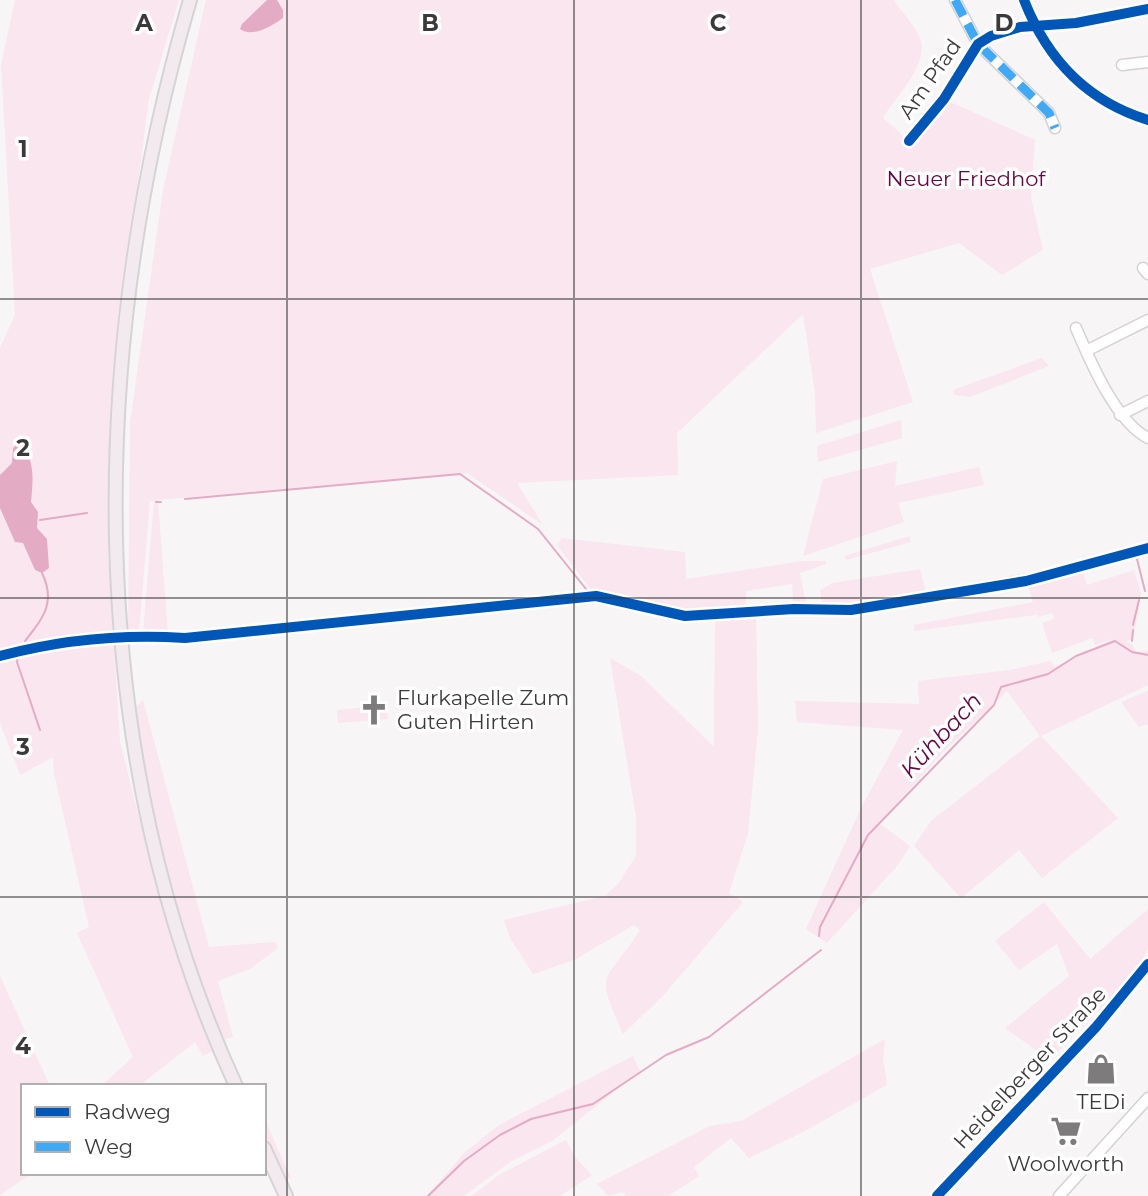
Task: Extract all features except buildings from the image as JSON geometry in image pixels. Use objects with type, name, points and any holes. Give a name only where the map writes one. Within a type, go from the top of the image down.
[{"type":"main road","points":[[190,0],[174,52],[149,172],[128,298],[118,432],[117,544],[123,656],[135,754],[162,885],[183,955],[235,1084]]},
{"type":"main road","points":[[266,1152],[286,1196]]},
{"type":"street","points":[[955,0],[978,44],[1049,113],[1055,128]]},
{"type":"street","points":[[1024,0],[1034,25],[1061,65],[1088,92],[1106,104],[1148,120]]},
{"type":"street","name":"Am Pfad","points":[[909,141],[944,99],[978,44],[1004,30],[1076,23],[1148,9]]},
{"type":"street","points":[[1122,65],[1148,62]]},
{"type":"street","points":[[1087,350],[1148,320]]},
{"type":"street","points":[[1076,328],[1120,415],[1131,428],[1148,438]]},
{"type":"street","points":[[1120,415],[1148,401]]},
{"type":"street","name":"Heidelberger Straße","points":[[937,1196],[1096,1027],[1148,964]]},
{"type":"street","points":[[1059,1196],[1148,1098]]},
{"type":"green space","points":[[15,0],[179,0],[149,99],[113,374],[108,554],[120,741],[156,887],[179,961],[213,1051],[203,1056],[195,1042],[142,1084],[103,1084],[133,1057],[77,933],[89,927],[54,773],[53,757],[20,775],[0,723],[0,659],[51,647],[54,641],[30,642],[0,651],[0,348],[15,315],[1,65]]},
{"type":"green space","name":"Neuer Friedhof","points":[[206,0],[894,0],[913,25],[921,41],[922,51],[915,72],[883,118],[909,141],[944,99],[1035,140],[1031,198],[1043,250],[1002,275],[959,243],[870,269],[913,402],[816,433],[815,392],[803,314],[677,433],[678,475],[517,483],[543,525],[467,473],[158,500],[168,636],[145,636],[143,633],[154,501],[150,501],[139,632],[128,636],[130,423],[163,190]]},
{"type":"green space","points":[[1042,358],[1049,366],[970,397],[954,395],[953,390]]},
{"type":"green space","points":[[901,420],[902,438],[818,462],[817,446]]},
{"type":"green space","points":[[897,461],[895,486],[979,467],[984,485],[898,503],[904,522],[803,556],[823,479]]},
{"type":"green space","points":[[909,536],[911,542],[846,560],[845,556]]},
{"type":"green space","points":[[562,538],[685,552],[686,579],[802,561],[825,561],[826,564],[800,573],[807,609],[794,609],[792,584],[746,591],[746,612],[756,611],[758,729],[748,833],[729,893],[743,902],[662,997],[623,1034],[608,997],[607,978],[640,930],[634,925],[574,960],[533,974],[510,938],[504,920],[605,896],[618,884],[636,856],[636,817],[610,658],[641,676],[714,747],[715,616],[673,614],[596,596],[557,545]]},
{"type":"green space","points":[[920,569],[927,596],[878,607],[823,609],[820,590],[833,583]]},
{"type":"green space","points":[[1134,570],[1141,593],[1133,640],[1125,641],[1132,644],[1136,652],[1148,651],[1148,685],[1041,736],[1118,818],[1042,878],[1019,850],[961,898],[914,846],[931,821],[1040,736],[1007,691],[944,751],[879,823],[910,846],[897,866],[827,943],[806,929],[860,810],[903,730],[797,722],[795,701],[919,704],[918,681],[1010,670],[1050,661],[1055,667],[1115,638],[1095,645],[1093,638],[1052,653],[1042,623],[1054,619],[1052,613],[1038,617],[1035,608],[1036,615],[914,631],[914,625],[1033,602],[1028,585],[1083,572],[1087,585]]},
{"type":"green space","points":[[996,588],[913,607],[913,602],[941,594]]},
{"type":"green space","points":[[1148,691],[1148,724],[1139,727],[1121,702]]},
{"type":"green space","points":[[143,700],[209,947],[275,942],[278,948],[250,969],[218,981],[233,1037],[220,1041],[201,990],[160,851],[134,709]]},
{"type":"green space","points":[[387,705],[388,719],[338,723],[337,710]]},
{"type":"green space","points":[[1044,902],[1090,959],[1148,909],[1148,949],[1144,957],[1106,1003],[1050,1060],[1005,1028],[1069,976],[1057,944],[1019,970],[995,941]]},
{"type":"green space","points":[[0,976],[49,1084],[21,1084],[21,1175],[30,1175],[0,1195]]},
{"type":"green space","points":[[885,1039],[883,1058],[887,1085],[803,1132],[749,1158],[731,1138],[694,1167],[699,1176],[668,1196],[626,1196],[622,1192],[609,1196],[597,1184],[710,1126],[741,1121]]},
{"type":"green space","points":[[633,1056],[640,1071],[552,1141],[510,1162],[464,1196],[427,1196],[464,1153],[499,1125]]},
{"type":"green space","points":[[266,1122],[291,1178],[281,1179],[266,1146]]},
{"type":"green space","points":[[566,1140],[575,1157],[592,1175],[560,1196],[471,1196],[499,1175]]},
{"type":"shaded area","points":[[267,0],[277,0],[283,10],[283,18],[256,32],[240,29],[242,24]]},
{"type":"shaded area","points":[[18,443],[31,462],[31,502],[38,512],[37,528],[47,539],[49,568],[42,573],[35,570],[23,543],[15,542],[0,508],[0,475],[12,463],[13,448]]},
{"type":"waterway","points":[[185,499],[460,474],[538,529],[590,594]]},
{"type":"waterway","points":[[156,502],[161,502]]},
{"type":"waterway","points":[[40,520],[87,513]]},
{"type":"waterway","points":[[1137,559],[1145,591]]},
{"type":"waterway","points":[[930,591],[1086,564]]},
{"type":"waterway","points":[[25,641],[46,609],[48,592],[42,573]]},
{"type":"waterway","points":[[603,594],[677,612]]},
{"type":"waterway","points":[[830,607],[878,604],[921,595]]},
{"type":"waterway","points":[[1133,625],[1139,600]]},
{"type":"waterway","points":[[686,612],[743,609]]},
{"type":"waterway","points":[[1132,641],[1133,630]]},
{"type":"waterway","name":"Kühbach","points":[[819,936],[820,927],[868,835],[994,705],[1001,687],[1048,674],[1076,656],[1115,641],[1132,652],[1148,655]]},
{"type":"waterway","points":[[18,655],[17,662],[40,730]]},
{"type":"waterway","name":"Kühbach","points":[[428,1196],[464,1161],[500,1135],[531,1119],[593,1104],[666,1055],[709,1037],[821,950]]},
{"type":"marked path","points":[[955,0],[978,44],[1049,113],[1055,128]]},
{"type":"cycle path","points":[[1024,0],[1044,41],[1071,75],[1106,102],[1148,120]]},
{"type":"cycle path","points":[[909,141],[944,99],[978,44],[991,36],[1020,27],[1076,23],[1148,9]]},
{"type":"cycle path","points":[[0,656],[92,640],[185,638],[596,596],[685,616],[794,609],[851,610],[1026,581],[1148,548]]},
{"type":"cycle path","points":[[937,1196],[1096,1027],[1148,964]]},
{"type":"place","name":"Flurkapelle Zum Guten Hirten","points":[[374,710]]},
{"type":"place","name":"TEDi","points":[[1101,1069]]},
{"type":"place","name":"Woolworth","points":[[1066,1131]]}]
